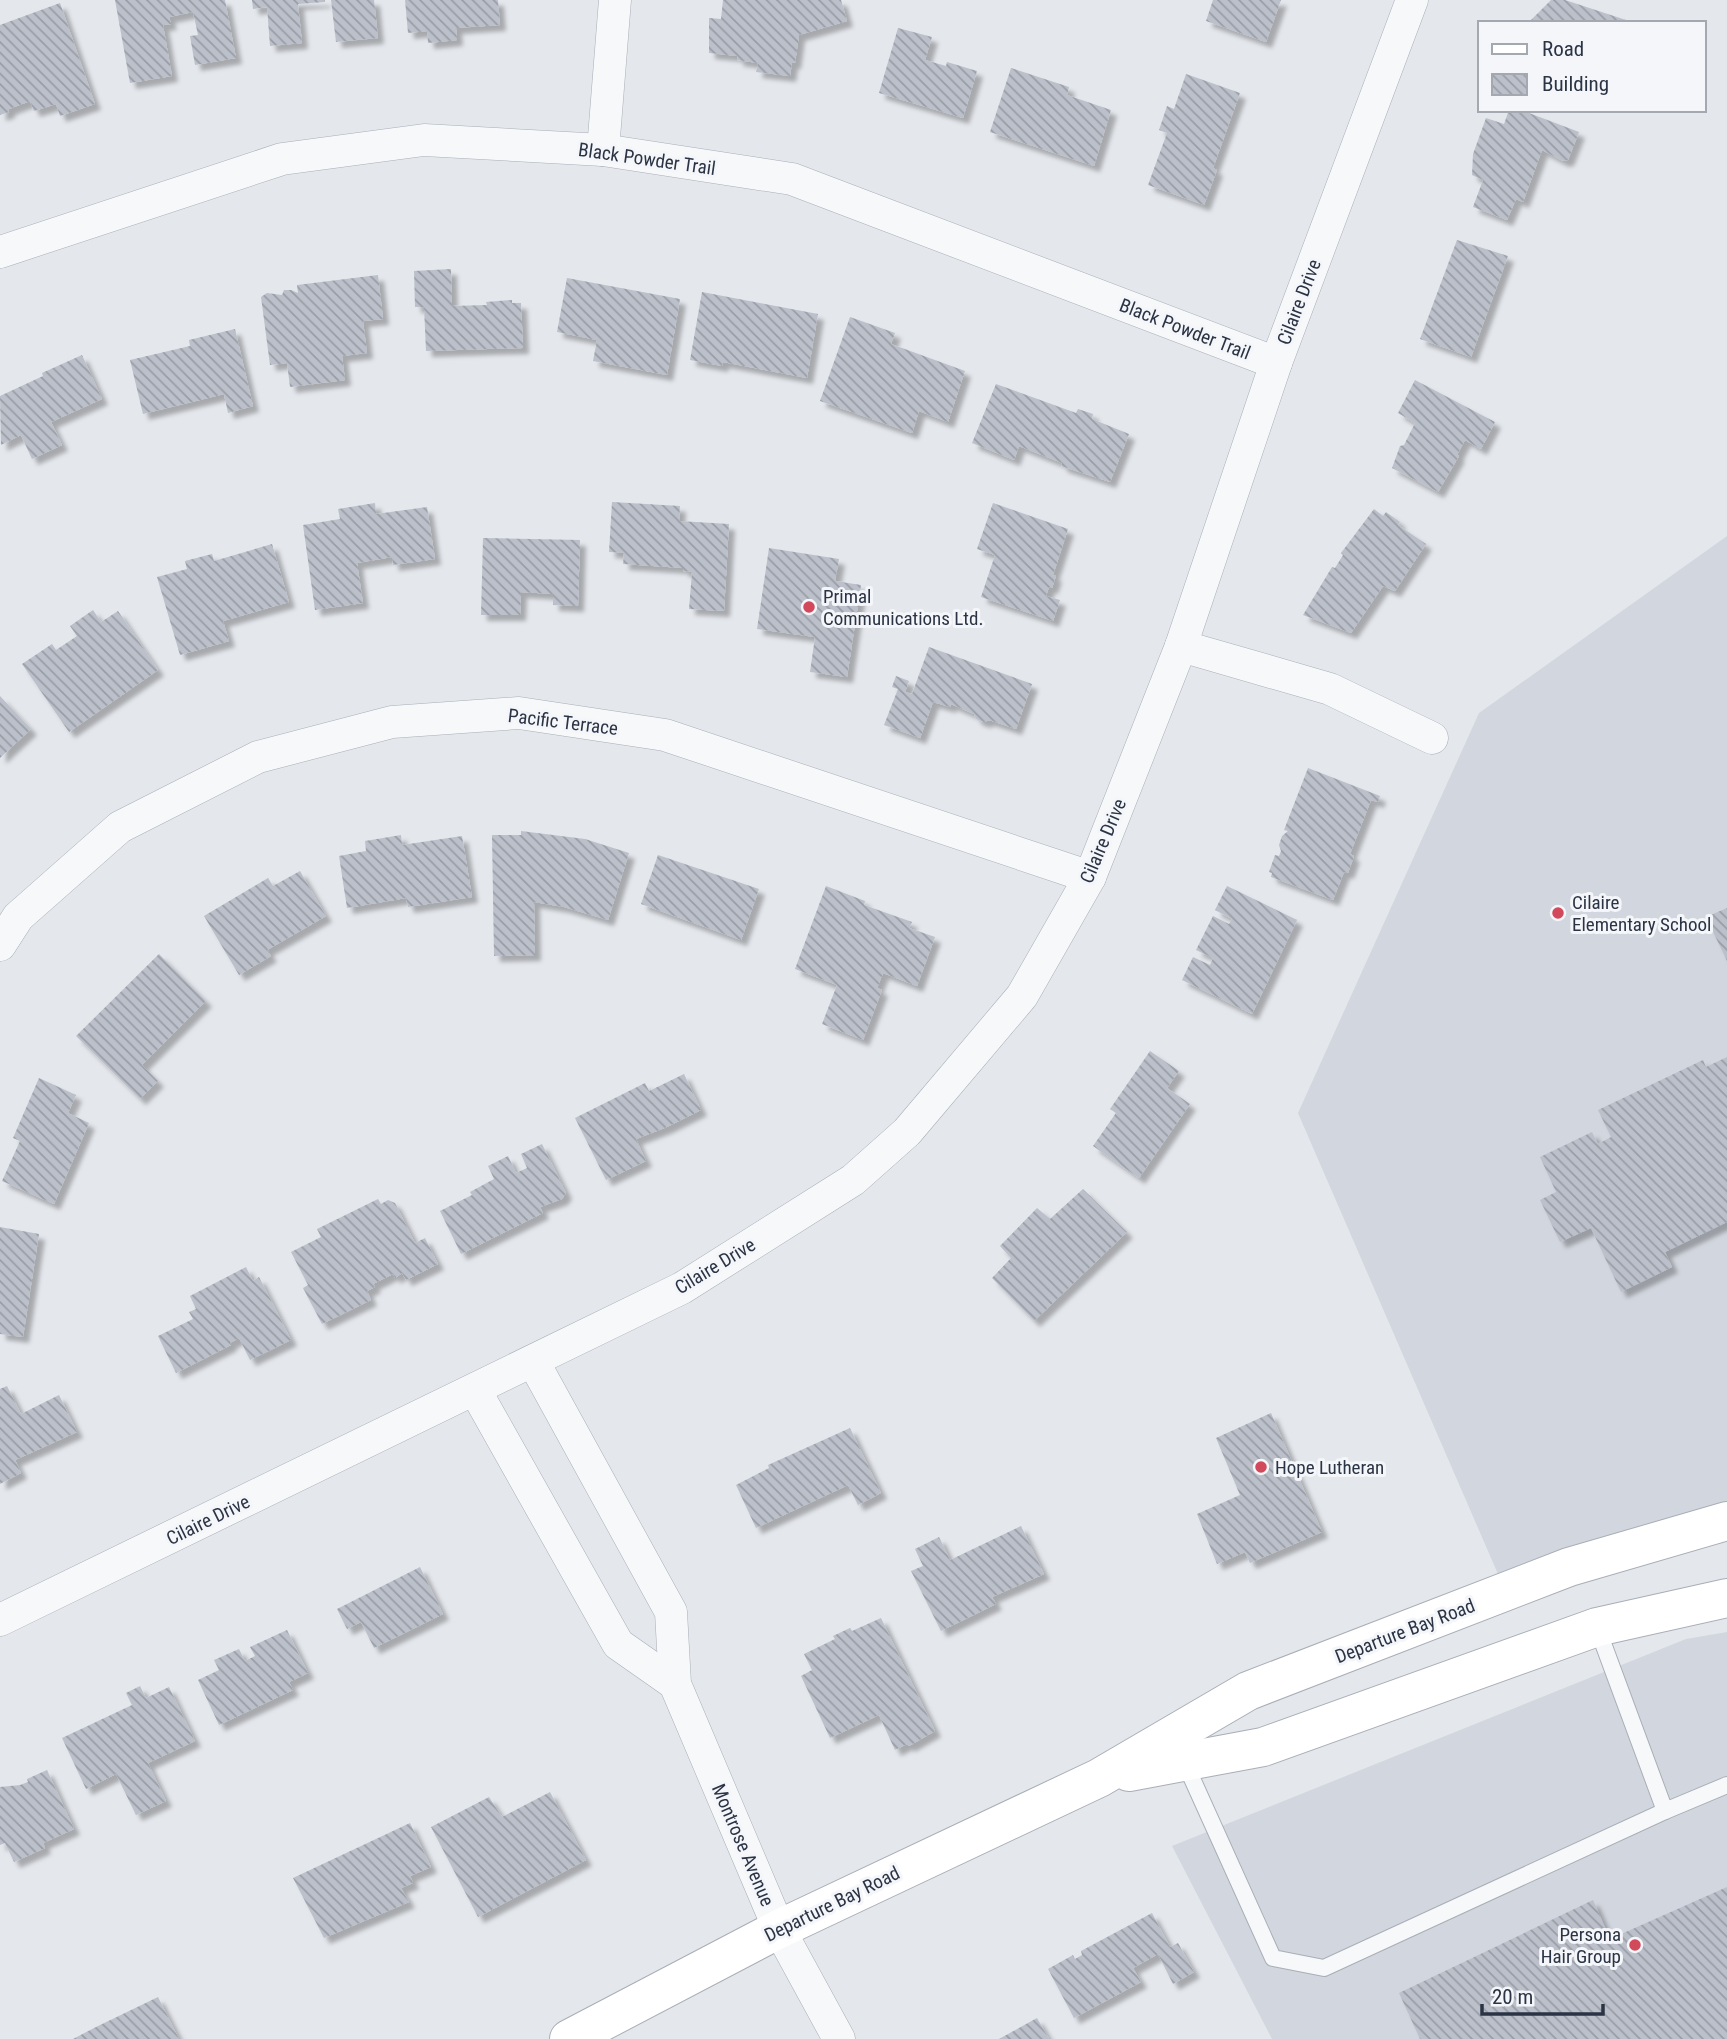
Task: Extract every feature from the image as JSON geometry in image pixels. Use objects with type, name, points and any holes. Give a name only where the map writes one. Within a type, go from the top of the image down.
[{"type":"main road","name":"Departure Bay Road","points":[[569,2039],[779,1928],[1099,1778],[1248,1691],[1569,1567],[1727,1521]]},
{"type":"main road","name":"Departure Bay Road","points":[[1099,1778],[1263,1747],[1597,1627],[1727,1598]]},
{"type":"street","points":[[603,150],[615,0]]},
{"type":"street","name":"Cilaire Drive","points":[[0,1620],[682,1288],[853,1180],[907,1132],[1022,996],[1090,877],[1181,646],[1276,363],[1412,0]]},
{"type":"street","name":"Black Powder Trail","points":[[0,252],[282,159],[424,140],[603,150],[792,179],[1276,363]]},
{"type":"street","points":[[1181,646],[1330,689],[1432,738]]},
{"type":"street","name":"Pacific Terrace","points":[[0,945],[18,917],[120,827],[258,757],[392,722],[519,713],[665,735],[1090,877]]},
{"type":"street","name":"Montrose Avenue","points":[[533,1362],[671,1612],[675,1684],[779,1928],[839,2039]]},
{"type":"street","points":[[475,1390],[618,1644],[675,1684]]},
{"type":"lane","points":[[1597,1627],[1665,1811]]},
{"type":"lane","points":[[1185,1762],[1273,1958],[1324,1968],[1727,1785]]},
{"type":"shaded area","name":"Cilaire Elementary School","points":[[1727,536],[1727,1505],[1501,1581],[1298,1113],[1479,713]]},
{"type":"shaded area","points":[[1727,1632],[1727,2039],[1272,2039],[1172,1846],[1686,1639]]},
{"type":"building","points":[[115,0],[225,0],[236,58],[195,65],[190,36],[198,35],[193,12],[169,17],[171,24],[163,25],[172,76],[130,83]]},
{"type":"building","points":[[252,0],[325,2],[298,4],[302,43],[270,46],[267,7],[253,9]]},
{"type":"building","points":[[331,0],[374,0],[378,38],[336,42]]},
{"type":"building","points":[[405,0],[498,0],[500,25],[456,28],[457,40],[428,43],[427,31],[408,33]]},
{"type":"building","points":[[723,0],[841,0],[847,21],[799,35],[790,76],[756,72],[758,63],[737,60],[738,56],[709,53],[709,18],[721,19]]},
{"type":"building","points":[[1213,0],[1281,0],[1266,42],[1206,21]]},
{"type":"building","points":[[1551,0],[1565,0],[1626,20],[1626,21],[1530,21]]},
{"type":"building","points":[[60,3],[95,104],[60,116],[56,104],[34,111],[30,101],[0,115],[0,25]]},
{"type":"building","points":[[898,28],[932,37],[925,60],[946,66],[947,62],[977,71],[963,118],[879,93]]},
{"type":"building","points":[[1011,68],[1069,87],[1067,95],[1111,110],[1094,166],[990,132]]},
{"type":"building","points":[[1186,74],[1240,93],[1213,168],[1217,170],[1204,205],[1148,185],[1167,133],[1159,130],[1167,106],[1174,109]]},
{"type":"building","points":[[1508,112],[1526,112],[1579,132],[1568,160],[1563,161],[1542,150],[1523,202],[1516,199],[1507,220],[1473,207],[1483,180],[1472,175],[1473,154],[1486,118],[1504,124]]},
{"type":"building","points":[[1457,240],[1508,256],[1471,357],[1420,339]]},
{"type":"building","points":[[451,269],[452,306],[487,305],[486,302],[512,300],[512,303],[521,303],[523,348],[426,351],[424,307],[415,307],[414,271]]},
{"type":"building","points":[[378,275],[383,319],[363,321],[367,353],[342,356],[345,380],[290,387],[287,363],[270,365],[261,297],[267,293],[282,295],[284,290],[298,293],[297,285]]},
{"type":"building","points":[[567,278],[680,299],[667,375],[593,361],[597,340],[557,332]]},
{"type":"building","points":[[702,292],[818,314],[807,378],[723,362],[722,366],[690,360]]},
{"type":"building","points":[[850,317],[895,333],[891,344],[965,371],[948,422],[919,411],[912,433],[820,401]]},
{"type":"building","points":[[235,329],[253,406],[228,413],[224,394],[143,414],[130,360],[190,346],[189,340]]},
{"type":"building","points":[[82,355],[102,399],[51,422],[62,445],[32,459],[21,435],[1,445],[0,396]]},
{"type":"building","points":[[1415,380],[1495,422],[1481,449],[1465,440],[1438,492],[1392,468],[1400,446],[1404,445],[1415,423],[1398,413]]},
{"type":"building","points":[[996,384],[1076,413],[1078,409],[1093,414],[1092,419],[1129,434],[1110,482],[1061,466],[1062,463],[1019,446],[1014,460],[972,443]]},
{"type":"building","points":[[612,502],[680,506],[679,521],[729,524],[724,611],[689,609],[692,572],[683,571],[683,568],[623,564],[624,553],[609,552]]},
{"type":"building","points":[[375,503],[376,514],[427,507],[435,559],[393,565],[392,557],[357,563],[363,603],[315,610],[303,525],[340,519],[338,509]]},
{"type":"building","points":[[993,503],[1068,529],[1053,575],[1056,576],[1046,596],[1060,600],[1053,621],[981,597],[995,555],[977,549]]},
{"type":"building","points":[[1374,509],[1383,516],[1386,512],[1400,522],[1398,525],[1426,544],[1395,591],[1383,586],[1351,633],[1303,615],[1332,567],[1335,568],[1343,555],[1341,553]]},
{"type":"building","points":[[483,538],[580,540],[578,606],[553,605],[553,594],[521,592],[520,615],[481,615]]},
{"type":"building","points":[[272,544],[289,602],[223,621],[229,641],[180,655],[157,577],[187,569],[185,561],[212,554],[214,561]]},
{"type":"building","name":"Primal Communications Ltd.","points":[[769,548],[839,559],[835,581],[861,585],[847,677],[810,672],[815,637],[757,629]]},
{"type":"building","points":[[93,610],[101,622],[118,611],[158,670],[69,732],[22,664],[52,644],[56,650],[77,636],[70,626]]},
{"type":"building","points":[[929,647],[1032,684],[1016,729],[989,720],[984,722],[976,719],[974,714],[951,704],[950,707],[933,702],[920,738],[884,725],[898,689],[892,687],[896,676],[909,681],[905,692],[912,694]]},
{"type":"building","points":[[0,696],[31,729],[0,758]]},
{"type":"building","points":[[1308,768],[1380,796],[1378,802],[1371,800],[1350,854],[1354,856],[1348,873],[1344,872],[1333,900],[1271,877],[1272,873],[1269,872],[1275,855],[1279,856],[1281,851],[1279,845],[1282,836],[1288,831],[1284,830]]},
{"type":"building","points":[[521,831],[585,839],[629,853],[608,920],[564,907],[534,902],[535,955],[494,956],[492,835],[521,835]]},
{"type":"building","points":[[401,835],[402,845],[462,836],[472,897],[408,907],[406,898],[347,908],[339,856],[366,851],[365,841]]},
{"type":"building","points":[[658,855],[759,889],[741,940],[641,904]]},
{"type":"building","points":[[300,871],[326,916],[267,950],[271,956],[239,975],[204,916],[268,878],[273,886]]},
{"type":"building","points":[[826,886],[865,901],[864,905],[912,922],[909,928],[935,937],[917,986],[883,973],[877,988],[882,990],[863,1040],[822,1024],[837,985],[795,969]]},
{"type":"building","points":[[1227,886],[1297,920],[1252,1014],[1182,980],[1193,957],[1210,965],[1213,958],[1196,950],[1213,916],[1229,924],[1232,919],[1215,910]]},
{"type":"building","points":[[1727,908],[1727,961],[1706,917]]},
{"type":"building","points":[[159,954],[206,1001],[142,1065],[158,1081],[140,1099],[76,1036]]},
{"type":"building","points":[[1150,1051],[1179,1071],[1167,1088],[1190,1104],[1139,1178],[1093,1146],[1116,1113],[1110,1109]]},
{"type":"building","points":[[1727,1057],[1727,1222],[1665,1252],[1672,1267],[1621,1292],[1591,1228],[1560,1242],[1540,1200],[1556,1192],[1540,1157],[1592,1132],[1598,1144],[1611,1137],[1598,1110],[1703,1060],[1706,1067]]},
{"type":"building","points":[[684,1074],[701,1110],[636,1139],[646,1161],[606,1180],[575,1118],[645,1083],[649,1091]]},
{"type":"building","points":[[39,1078],[76,1095],[68,1113],[89,1123],[54,1204],[2,1181],[20,1141],[13,1138]]},
{"type":"building","points":[[542,1144],[566,1193],[562,1199],[540,1207],[543,1213],[461,1254],[440,1211],[472,1195],[470,1192],[494,1179],[488,1166],[508,1156],[516,1173],[527,1168],[521,1154]]},
{"type":"building","points":[[1083,1189],[1127,1232],[1034,1321],[992,1278],[1011,1258],[1000,1246],[1037,1208],[1050,1219]]},
{"type":"building","points":[[378,1199],[381,1204],[388,1200],[395,1203],[415,1243],[425,1238],[438,1264],[406,1280],[402,1273],[395,1278],[393,1274],[373,1284],[375,1287],[367,1291],[371,1300],[322,1324],[303,1288],[308,1285],[291,1252],[321,1237],[317,1229]]},
{"type":"building","points":[[0,1227],[39,1234],[23,1337],[0,1334]]},
{"type":"building","points":[[246,1267],[253,1281],[259,1277],[291,1340],[250,1360],[239,1338],[230,1343],[231,1345],[176,1373],[158,1336],[193,1319],[189,1312],[196,1309],[190,1296]]},
{"type":"building","points":[[7,1386],[21,1414],[59,1395],[77,1432],[15,1460],[21,1473],[0,1484],[0,1389]]},
{"type":"building","name":"Hope Lutheran","points":[[1271,1413],[1322,1532],[1250,1563],[1245,1552],[1217,1564],[1197,1514],[1240,1495],[1216,1438]]},
{"type":"building","points":[[850,1428],[881,1493],[858,1505],[848,1485],[756,1528],[736,1485],[769,1468],[768,1465]]},
{"type":"building","points":[[1021,1526],[1044,1574],[992,1597],[996,1604],[941,1631],[911,1571],[923,1566],[915,1549],[939,1537],[950,1560]]},
{"type":"building","points":[[420,1567],[443,1614],[374,1648],[361,1622],[347,1629],[337,1609]]},
{"type":"building","points":[[881,1618],[935,1731],[909,1746],[907,1744],[895,1750],[879,1715],[830,1738],[801,1676],[812,1670],[804,1654],[835,1639],[833,1636],[850,1628],[852,1631]]},
{"type":"building","points":[[287,1630],[308,1673],[289,1682],[293,1690],[219,1725],[198,1680],[219,1670],[214,1660],[239,1649],[245,1661],[255,1656],[250,1647]]},
{"type":"building","points":[[140,1686],[146,1698],[169,1687],[195,1741],[148,1763],[166,1801],[136,1815],[116,1774],[86,1789],[62,1738],[132,1705],[126,1693]]},
{"type":"building","points":[[47,1770],[74,1829],[43,1843],[45,1848],[14,1862],[5,1843],[0,1845],[0,1787],[20,1785]]},
{"type":"building","points":[[550,1792],[586,1860],[478,1917],[431,1827],[489,1797],[502,1817]]},
{"type":"building","points":[[410,1823],[431,1867],[410,1876],[413,1883],[401,1888],[409,1902],[324,1938],[293,1878]]},
{"type":"building","points":[[1727,1887],[1727,2039],[1420,2039],[1399,1993],[1593,1900],[1610,1939]]},
{"type":"building","points":[[1152,1913],[1170,1947],[1178,1943],[1194,1972],[1173,1984],[1158,1954],[1133,1968],[1141,1982],[1074,2018],[1048,1969],[1073,1955],[1075,1959],[1082,1955],[1081,1951]]},
{"type":"building","points":[[158,1997],[179,2039],[73,2039],[96,2027]]},
{"type":"building","points":[[1037,2018],[1049,2039],[999,2039]]},
{"type":"place","name":"Primal Communications Ltd.","points":[[809,607]]},
{"type":"place","name":"Cilaire Elementary School","points":[[1558,913]]},
{"type":"place","name":"Hope Lutheran","points":[[1261,1467]]},
{"type":"place","name":"Persona Hair Group","points":[[1635,1945]]}]
